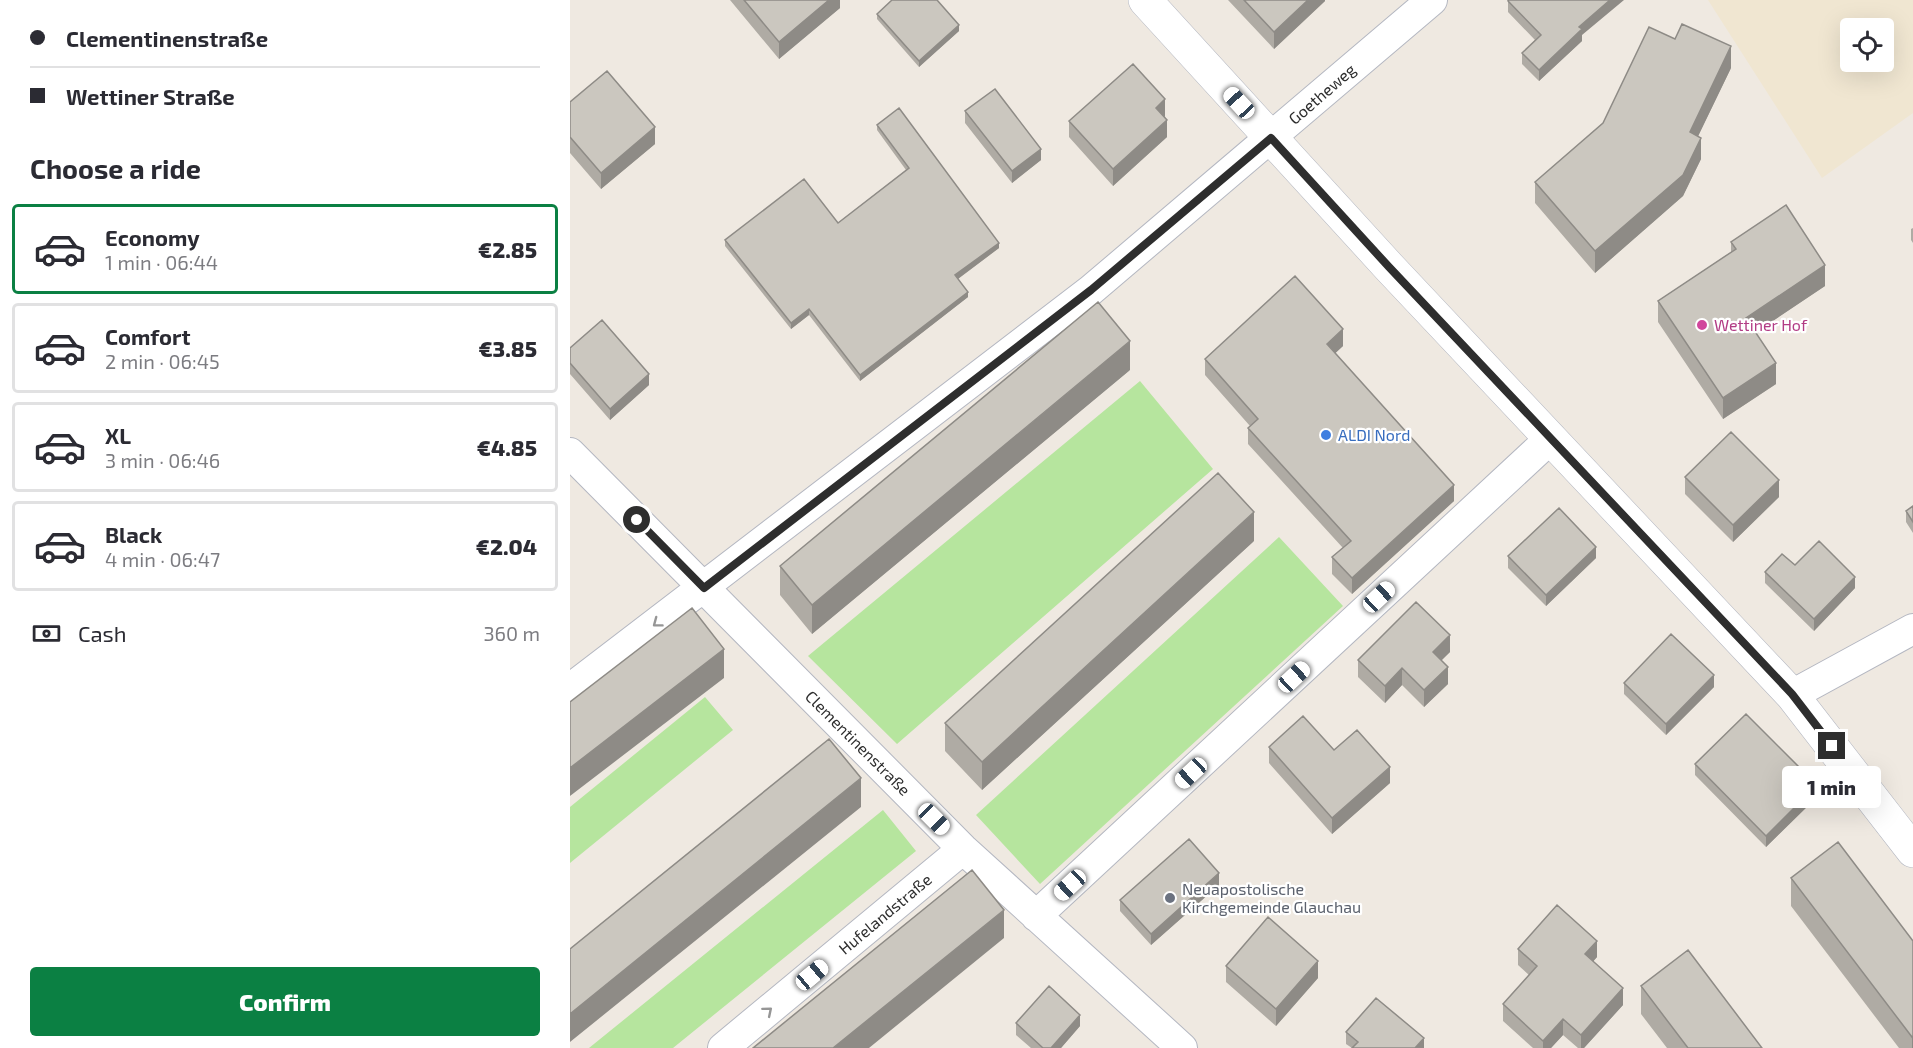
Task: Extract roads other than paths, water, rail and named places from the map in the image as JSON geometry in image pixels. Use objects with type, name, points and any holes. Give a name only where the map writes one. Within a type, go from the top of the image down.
[{"type":"street","points":[[1145,0],[1389,267],[1792,694],[1913,851]]},
{"type":"street","name":"Goetheweg","points":[[704,588],[1091,290],[1432,0]]},
{"type":"street","points":[[1036,916],[1551,438]]},
{"type":"street","name":"Clementinenstraße","points":[[570,453],[963,849],[1182,1048]]},
{"type":"street","points":[[570,689],[704,588]]},
{"type":"street","points":[[1792,694],[1913,629]]},
{"type":"street","name":"Hufelandstraße","points":[[723,1048],[963,849]]},
{"type":"place","name":"Wettiner Hof","points":[[1702,325]]},
{"type":"place","name":"ALDI Nord","points":[[1326,435]]},
{"type":"place","name":"Neuapostolische Kirchgemeinde Glauchau","points":[[1170,898]]}]
